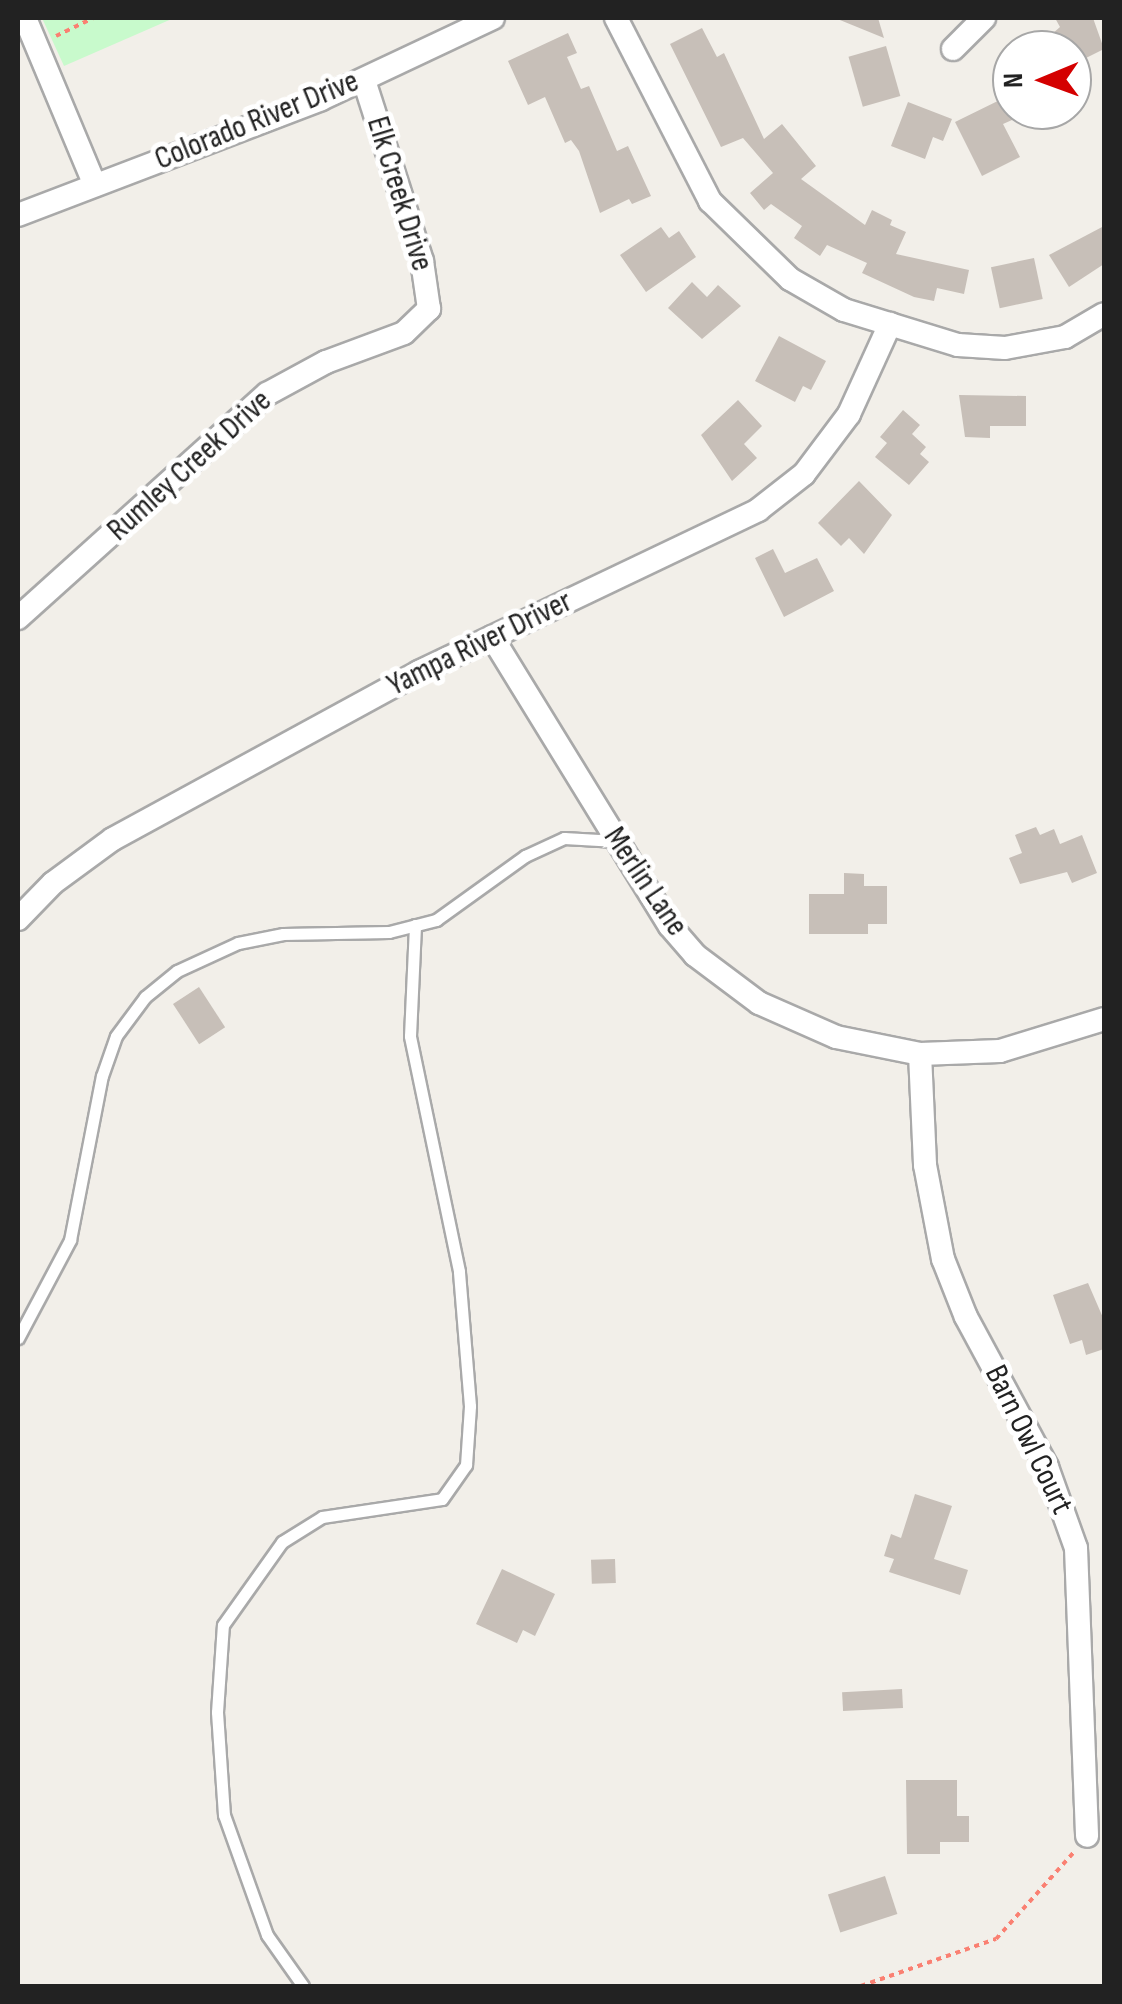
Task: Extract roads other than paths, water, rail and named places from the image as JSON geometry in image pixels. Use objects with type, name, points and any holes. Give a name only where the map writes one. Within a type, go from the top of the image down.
[{"type":"street","points":[[25,18],[95,185]]},
{"type":"street","name":"Colorado River Drive","points":[[18,215],[364,80],[493,18]]},
{"type":"street","points":[[616,18],[710,201],[742,239],[790,279],[844,310],[958,346],[1005,348],[1065,337],[1104,314]]},
{"type":"street","points":[[953,49],[984,18]]},
{"type":"street","name":"Elk Creek Drive","points":[[364,80],[422,261],[429,309]]},
{"type":"street","name":"Rumley Creek Drive","points":[[22,607],[267,394],[326,362],[404,333],[429,309]]},
{"type":"street","name":"Yampa River Driver","points":[[18,917],[113,839],[492,637],[758,510],[804,474],[849,414],[890,324]]},
{"type":"street","name":"Merlin Lane","points":[[492,637],[670,926],[740,990],[823,1033],[920,1054],[1000,1051],[1104,1020]]},
{"type":"street","name":"Barn Owl Court","points":[[920,1054],[925,1165],[943,1260],[966,1317],[1047,1467],[1076,1548],[1087,1836]]},
{"type":"lane","points":[[18,1338],[70,1240],[102,1076],[116,1036],[145,997],[177,971],[238,943],[415,926],[436,920],[526,856],[564,838],[616,841]]},
{"type":"lane","points":[[304,1986],[267,1935],[224,1815],[216,1712],[223,1625],[282,1542],[322,1517],[442,1499],[466,1465],[470,1406],[459,1271],[410,1036],[415,926]]}]
